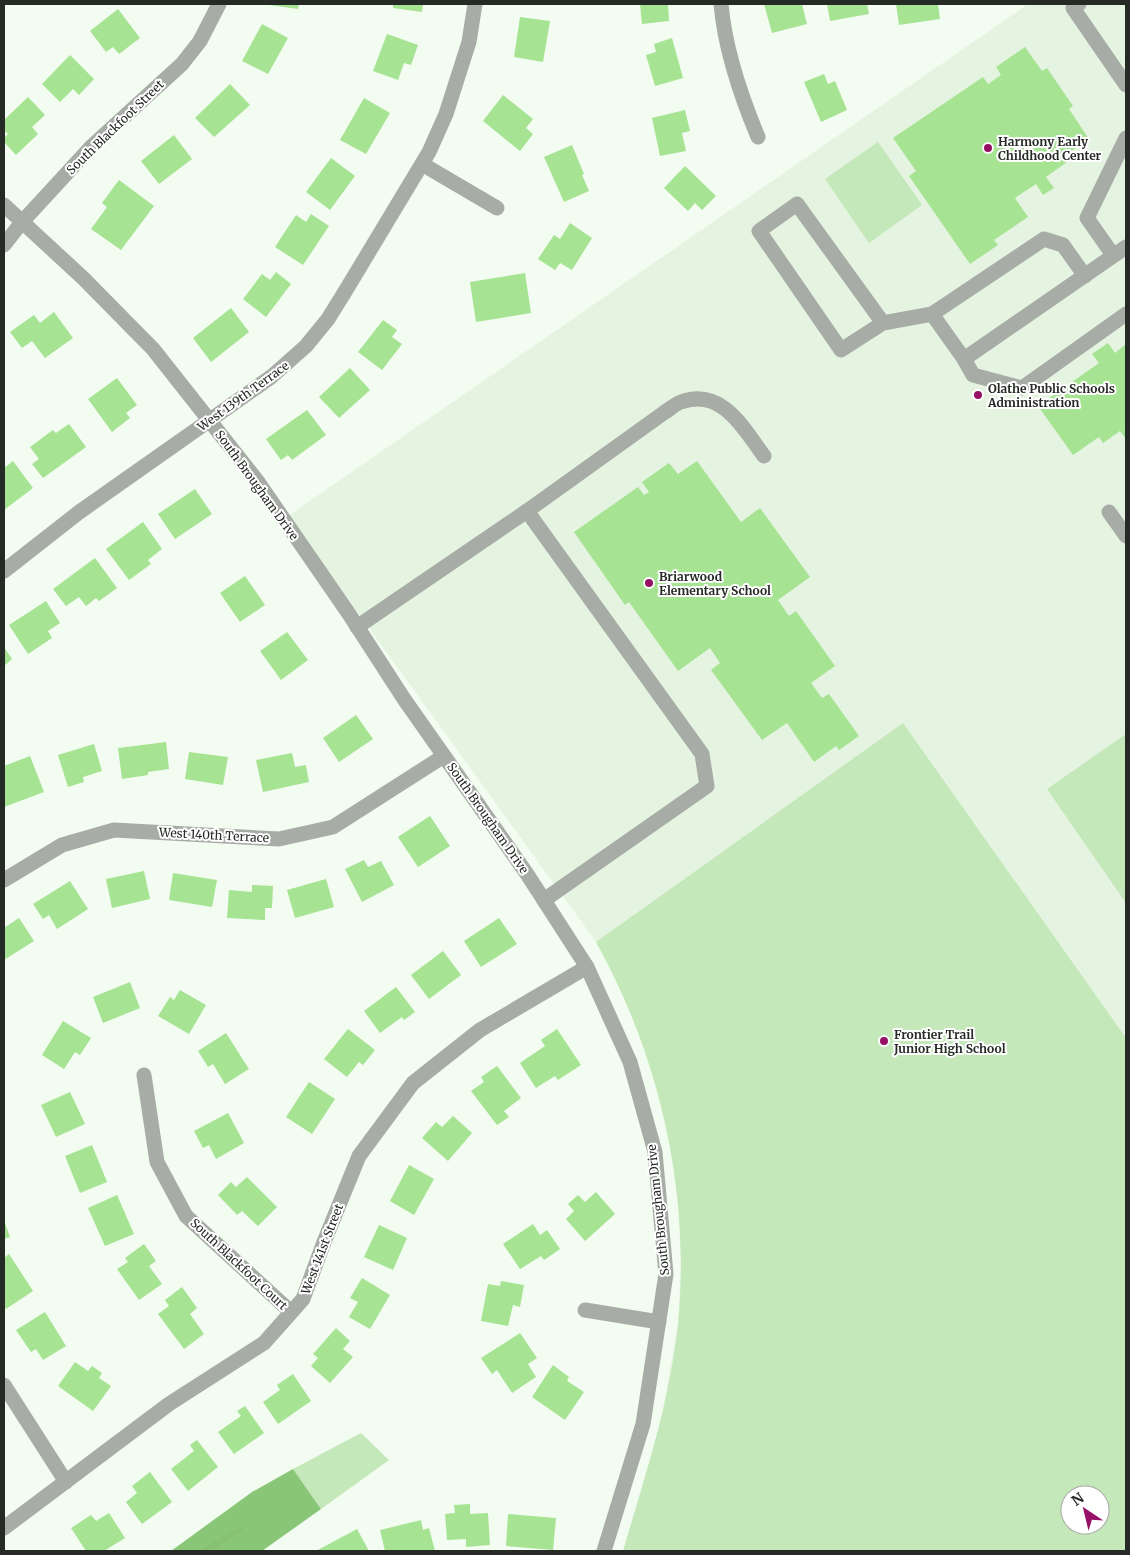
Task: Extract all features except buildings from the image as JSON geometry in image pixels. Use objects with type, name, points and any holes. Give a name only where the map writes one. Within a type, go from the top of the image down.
[{"type":"street","name":"South Blackfoot Street","points":[[4,245],[22,222],[91,147],[182,64],[200,41],[219,4]]},
{"type":"street","name":"West 139th Terrace","points":[[4,570],[78,513],[210,421],[289,362],[322,326],[346,290],[429,152],[446,114],[469,42],[475,4]]},
{"type":"street","points":[[721,4],[737,82],[758,137]]},
{"type":"street","points":[[1079,4],[1072,8],[1126,85]]},
{"type":"street","points":[[1113,256],[1087,218],[1126,138]]},
{"type":"street","points":[[422,164],[497,208]]},
{"type":"street","points":[[883,323],[797,204],[759,231],[841,350],[883,323],[932,314],[1044,240],[1063,245],[1085,276]]},
{"type":"street","name":"South Brougham Drive","points":[[4,205],[83,278],[153,349],[258,482],[544,900],[587,967],[630,1062],[654,1152],[666,1274],[643,1424],[604,1551]]},
{"type":"street","points":[[964,359],[1126,246]]},
{"type":"street","points":[[932,314],[973,375],[1022,388],[1126,314]]},
{"type":"street","points":[[357,626],[526,511],[680,402],[694,399],[713,401],[730,411],[764,456]]},
{"type":"street","points":[[526,511],[702,754],[707,786],[544,900]]},
{"type":"street","points":[[1109,512],[1126,536]]},
{"type":"street","name":"West 140th Terrace","points":[[4,880],[62,845],[114,830],[279,839],[333,827],[444,756]]},
{"type":"street","name":"West 141st Street","points":[[4,1528],[170,1404],[264,1343],[303,1299],[359,1156],[413,1083],[480,1030],[587,967]]},
{"type":"street","name":"South Blackfoot Court","points":[[144,1075],[157,1162],[186,1216],[291,1312]]},
{"type":"street","points":[[585,1310],[659,1322]]},
{"type":"street","points":[[4,1386],[66,1482]]},
{"type":"shaded area","points":[[1028,4],[1126,4],[1126,1551],[623,1551],[661,1420],[678,1324],[681,1264],[678,1205],[672,1157],[663,1111],[650,1064],[633,1019],[608,962],[596,942],[288,516]]},
{"type":"green space","points":[[878,142],[922,205],[869,243],[825,179]]},
{"type":"green space","name":"Frontier Trail Junior High School","points":[[903,723],[1126,1038],[1126,1551],[623,1551],[663,1411],[678,1324],[681,1275],[680,1225],[675,1176],[666,1127],[638,1032],[596,942]]},
{"type":"green space","points":[[1126,734],[1126,903],[1047,789]]},
{"type":"green space","points":[[361,1433],[389,1460],[321,1509],[293,1469]]},
{"type":"green space","points":[[293,1469],[321,1509],[262,1551],[171,1551],[252,1492]]},
{"type":"waterway","points":[[204,1551],[240,1530]]},
{"type":"place","name":"Harmony Early Childhood Center","points":[[988,148]]},
{"type":"place","name":"Olathe Public Schools Administration","points":[[978,395]]},
{"type":"place","name":"Briarwood Elementary School","points":[[649,583]]},
{"type":"place","name":"Frontier Trail Junior High School","points":[[884,1041]]}]
